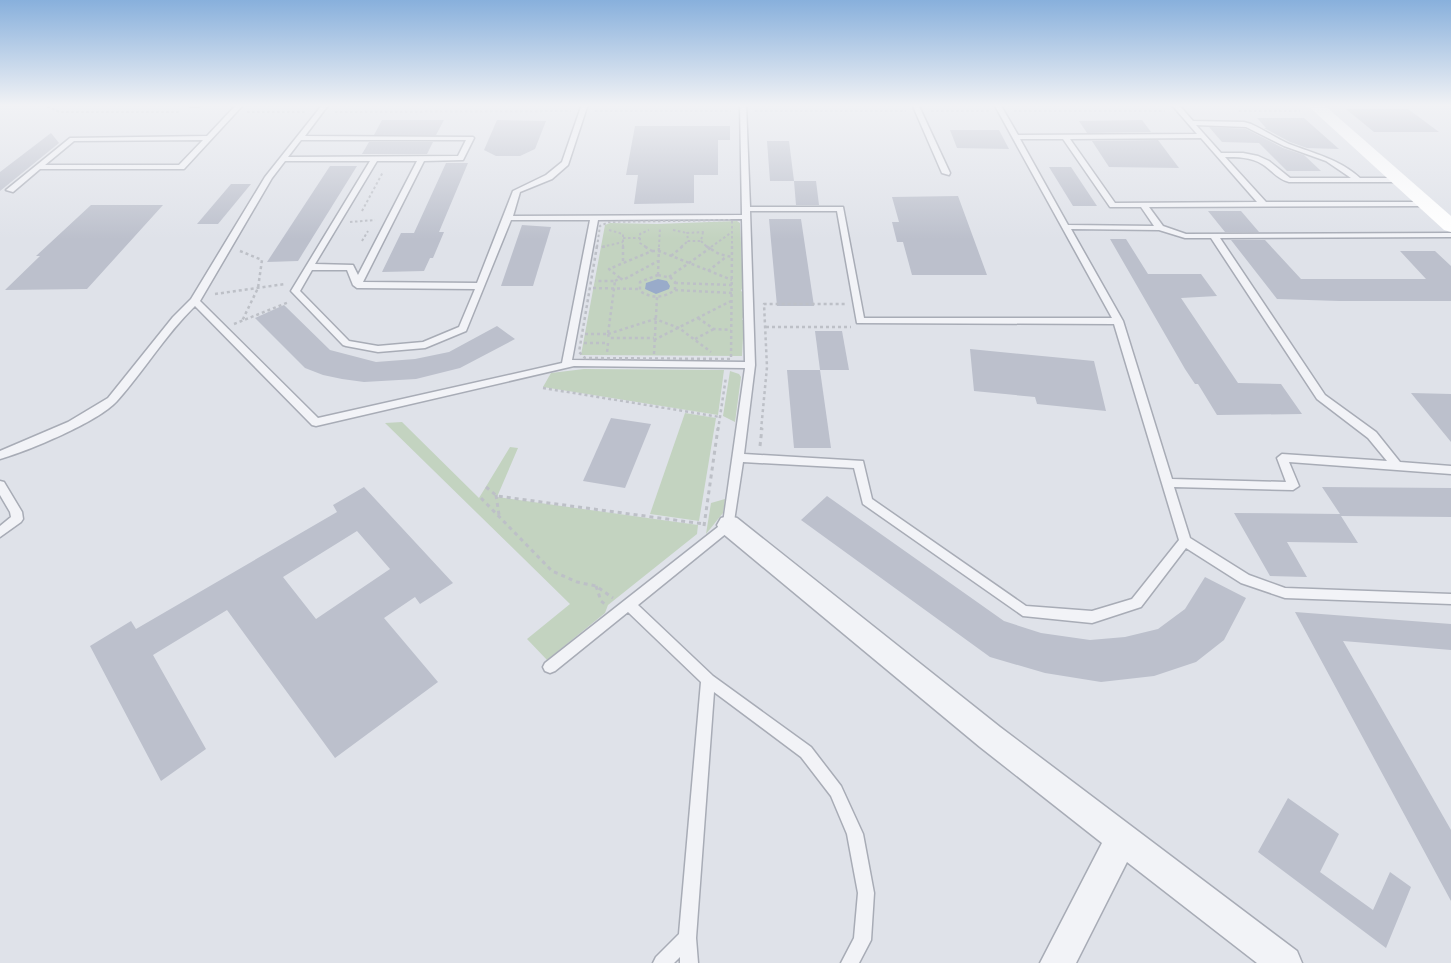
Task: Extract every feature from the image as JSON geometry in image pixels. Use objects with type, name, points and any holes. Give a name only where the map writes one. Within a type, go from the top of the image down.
[{"type":"main road","points":[[1364,149],[1451,226]]},
{"type":"street","points":[[712,527],[1285,963]]},
{"type":"street","points":[[1057,963],[1122,838]]},
{"type":"lane","points":[[10,190],[60,149]]},
{"type":"lane","points":[[37,167],[181,167],[198,149]]},
{"type":"lane","points":[[0,455],[82,420],[106,404],[120,390],[176,319],[196,299],[269,177],[291,149]]},
{"type":"lane","points":[[283,159],[460,158],[465,149]]},
{"type":"lane","points":[[375,159],[295,291],[346,343],[378,349],[425,345],[463,329],[517,191],[549,177],[565,163],[570,149]]},
{"type":"lane","points":[[550,667],[628,604],[712,527],[738,458],[750,365],[744,149]]},
{"type":"lane","points":[[936,149],[946,173]]},
{"type":"lane","points":[[1022,149],[1118,321],[1185,541],[1245,579],[1285,593],[1451,599]]},
{"type":"lane","points":[[1073,149],[1113,205],[1426,204]]},
{"type":"lane","points":[[1214,149],[1264,204]]},
{"type":"lane","points":[[1301,149],[1327,158],[1348,169],[1358,180]]},
{"type":"lane","points":[[1219,155],[1244,155],[1264,162],[1282,177],[1289,180],[1399,180]]},
{"type":"lane","points":[[357,285],[422,158]]},
{"type":"lane","points":[[1143,205],[1160,228]]},
{"type":"lane","points":[[508,218],[594,218],[840,209],[860,321],[1118,321]]},
{"type":"lane","points":[[566,365],[594,218]]},
{"type":"lane","points":[[1066,227],[1160,228],[1185,236],[1451,235]]},
{"type":"lane","points":[[1214,236],[1321,397],[1372,435],[1397,466]]},
{"type":"lane","points":[[310,266],[350,267],[357,285]]},
{"type":"lane","points":[[357,285],[480,286]]},
{"type":"lane","points":[[196,299],[223,329],[316,422],[574,363],[750,365]]},
{"type":"lane","points":[[738,458],[858,464],[867,501],[1023,611],[1092,617],[1136,604],[1185,541]]},
{"type":"lane","points":[[1167,483],[1293,486],[1282,458],[1451,470]]},
{"type":"lane","points":[[0,485],[16,512],[17,519],[0,532]]},
{"type":"lane","points":[[628,604],[708,680],[806,752],[836,791],[855,834],[866,894],[862,940],[850,963]]},
{"type":"lane","points":[[689,963],[687,938],[708,680]]},
{"type":"lane","points":[[662,963],[687,938]]},
{"type":"path","points":[[362,211],[391,159]]},
{"type":"path","points":[[336,222],[374,222],[386,200],[401,200]]},
{"type":"path","points":[[732,220],[731,359],[585,358],[579,352],[600,229],[600,226],[609,222],[660,223],[732,220]]},
{"type":"path","points":[[652,251],[640,242],[640,234],[660,223]]},
{"type":"path","points":[[658,275],[660,223]]},
{"type":"path","points":[[600,229],[623,234],[623,263]]},
{"type":"path","points":[[688,241],[687,233],[703,232],[701,241]]},
{"type":"path","points":[[668,278],[732,232]]},
{"type":"path","points":[[596,248],[623,240],[640,238]]},
{"type":"path","points":[[231,241],[240,252],[262,260],[258,288],[242,321]]},
{"type":"path","points":[[671,256],[688,241],[701,241],[708,249],[726,257],[732,257]]},
{"type":"path","points":[[658,261],[623,280],[609,269],[652,251],[659,251],[732,280]]},
{"type":"path","points":[[708,271],[726,257]]},
{"type":"path","points":[[639,289],[640,282],[658,275],[668,278],[675,283],[732,284]]},
{"type":"path","points":[[591,280],[615,281],[620,278]]},
{"type":"path","points":[[607,358],[615,281]]},
{"type":"path","points":[[196,299],[301,282]]},
{"type":"path","points":[[590,288],[639,289],[644,294],[657,297],[670,294],[674,290],[675,283]]},
{"type":"path","points":[[674,290],[732,293]]},
{"type":"path","points":[[223,329],[301,297]]},
{"type":"path","points":[[653,358],[657,297]]},
{"type":"path","points":[[582,334],[654,339],[732,300]]},
{"type":"path","points":[[759,459],[767,367],[764,304],[857,304]]},
{"type":"path","points":[[698,318],[714,329]]},
{"type":"path","points":[[581,343],[608,337],[656,319],[679,328],[695,339],[717,359]]},
{"type":"path","points":[[766,327],[858,327]]},
{"type":"path","points":[[695,339],[714,329],[732,330]]},
{"type":"path","points":[[486,487],[496,495],[712,527],[720,417],[727,370]]},
{"type":"path","points":[[544,388],[720,417]]},
{"type":"path","points":[[496,495],[499,516]]},
{"type":"path","points":[[481,498],[552,571],[577,582],[596,586],[617,601],[609,608],[600,601],[596,586]]},
{"type":"green space","points":[[737,221],[740,223],[743,286],[741,291],[743,292],[742,320],[744,320],[742,356],[581,355],[605,225],[610,223],[657,224]]},
{"type":"green space","points":[[584,369],[724,370],[718,415],[543,387],[551,373]]},
{"type":"green space","points":[[730,371],[739,374],[741,377],[735,422],[723,416]]},
{"type":"green space","points":[[685,413],[716,418],[699,521],[650,514]]},
{"type":"green space","points":[[402,422],[479,498],[510,447],[518,448],[497,497],[698,525],[697,534],[608,605],[605,613],[547,660],[527,639],[570,604],[385,423]]},
{"type":"green space","points":[[725,499],[723,513],[706,534],[711,503]]},
{"type":"water","points":[[658,279],[667,281],[670,286],[669,289],[656,294],[645,289],[646,283]]},
{"type":"building","points":[[30,149],[52,149],[0,191],[0,172]]},
{"type":"building","points":[[365,149],[430,149],[427,154],[362,154]]},
{"type":"building","points":[[535,149],[520,156],[496,156],[484,150]]},
{"type":"building","points":[[631,149],[718,149],[718,175],[694,175],[694,203],[634,204],[638,175],[626,175]]},
{"type":"building","points":[[768,149],[790,149],[794,181],[770,181]]},
{"type":"building","points":[[1097,149],[1165,149],[1179,168],[1109,167]]},
{"type":"building","points":[[1265,149],[1286,149],[1304,155],[1321,171],[1287,171]]},
{"type":"building","points":[[446,163],[468,163],[439,232],[444,232],[433,258],[430,258],[424,271],[382,272],[401,233],[414,233]]},
{"type":"building","points":[[330,166],[357,166],[298,261],[267,262]]},
{"type":"building","points":[[1049,167],[1071,167],[1097,206],[1073,206]]},
{"type":"building","points":[[794,181],[816,181],[819,205],[796,205]]},
{"type":"building","points":[[231,184],[251,184],[218,224],[197,224]]},
{"type":"building","points":[[958,196],[987,275],[912,275],[903,242],[897,242],[892,222],[899,222],[892,197]]},
{"type":"building","points":[[91,205],[163,205],[87,289],[5,290],[40,256],[36,256]]},
{"type":"building","points":[[1208,211],[1241,211],[1259,232],[1225,232]]},
{"type":"building","points":[[769,219],[801,219],[814,306],[777,306]]},
{"type":"building","points":[[522,225],[551,227],[533,286],[501,286]]},
{"type":"building","points":[[1110,239],[1126,239],[1148,274],[1201,274],[1217,296],[1181,298],[1238,383],[1281,384],[1302,414],[1217,415],[1198,384],[1195,384],[1185,369]]},
{"type":"building","points":[[1231,240],[1265,240],[1301,279],[1426,279],[1400,251],[1435,251],[1451,266],[1451,301],[1277,299]]},
{"type":"building","points":[[284,305],[330,350],[376,362],[415,359],[449,352],[497,326],[515,339],[460,368],[416,379],[364,382],[342,379],[323,375],[305,368],[255,318]]},
{"type":"building","points":[[815,331],[842,331],[849,370],[820,370]]},
{"type":"building","points":[[970,349],[1094,361],[1106,411],[1037,404],[1035,397],[974,391]]},
{"type":"building","points":[[787,370],[820,370],[831,448],[794,448]]},
{"type":"building","points":[[1411,393],[1451,394],[1451,442]]},
{"type":"building","points":[[611,418],[651,424],[625,488],[583,481]]},
{"type":"building","points":[[364,487],[453,583],[420,604],[415,597],[384,618],[438,682],[335,758],[227,610],[153,655],[206,749],[161,781],[90,646],[131,621],[136,629],[337,512],[333,505]],"holes":[[[357,531],[390,569],[316,619],[283,577]]]},
{"type":"building","points":[[1322,487],[1451,488],[1451,517],[1341,516],[1358,543],[1287,542],[1307,577],[1270,576],[1234,513],[1340,514]]},
{"type":"building","points":[[827,496],[1004,621],[1041,633],[1090,640],[1125,637],[1158,629],[1185,609],[1205,577],[1246,598],[1224,640],[1196,662],[1154,676],[1101,682],[1045,673],[990,657],[801,520]]},
{"type":"building","points":[[1295,612],[1451,624],[1451,650],[1343,641],[1451,830],[1451,901]]},
{"type":"building","points":[[1288,798],[1339,834],[1320,872],[1373,910],[1390,872],[1411,887],[1386,948],[1258,852]]}]
